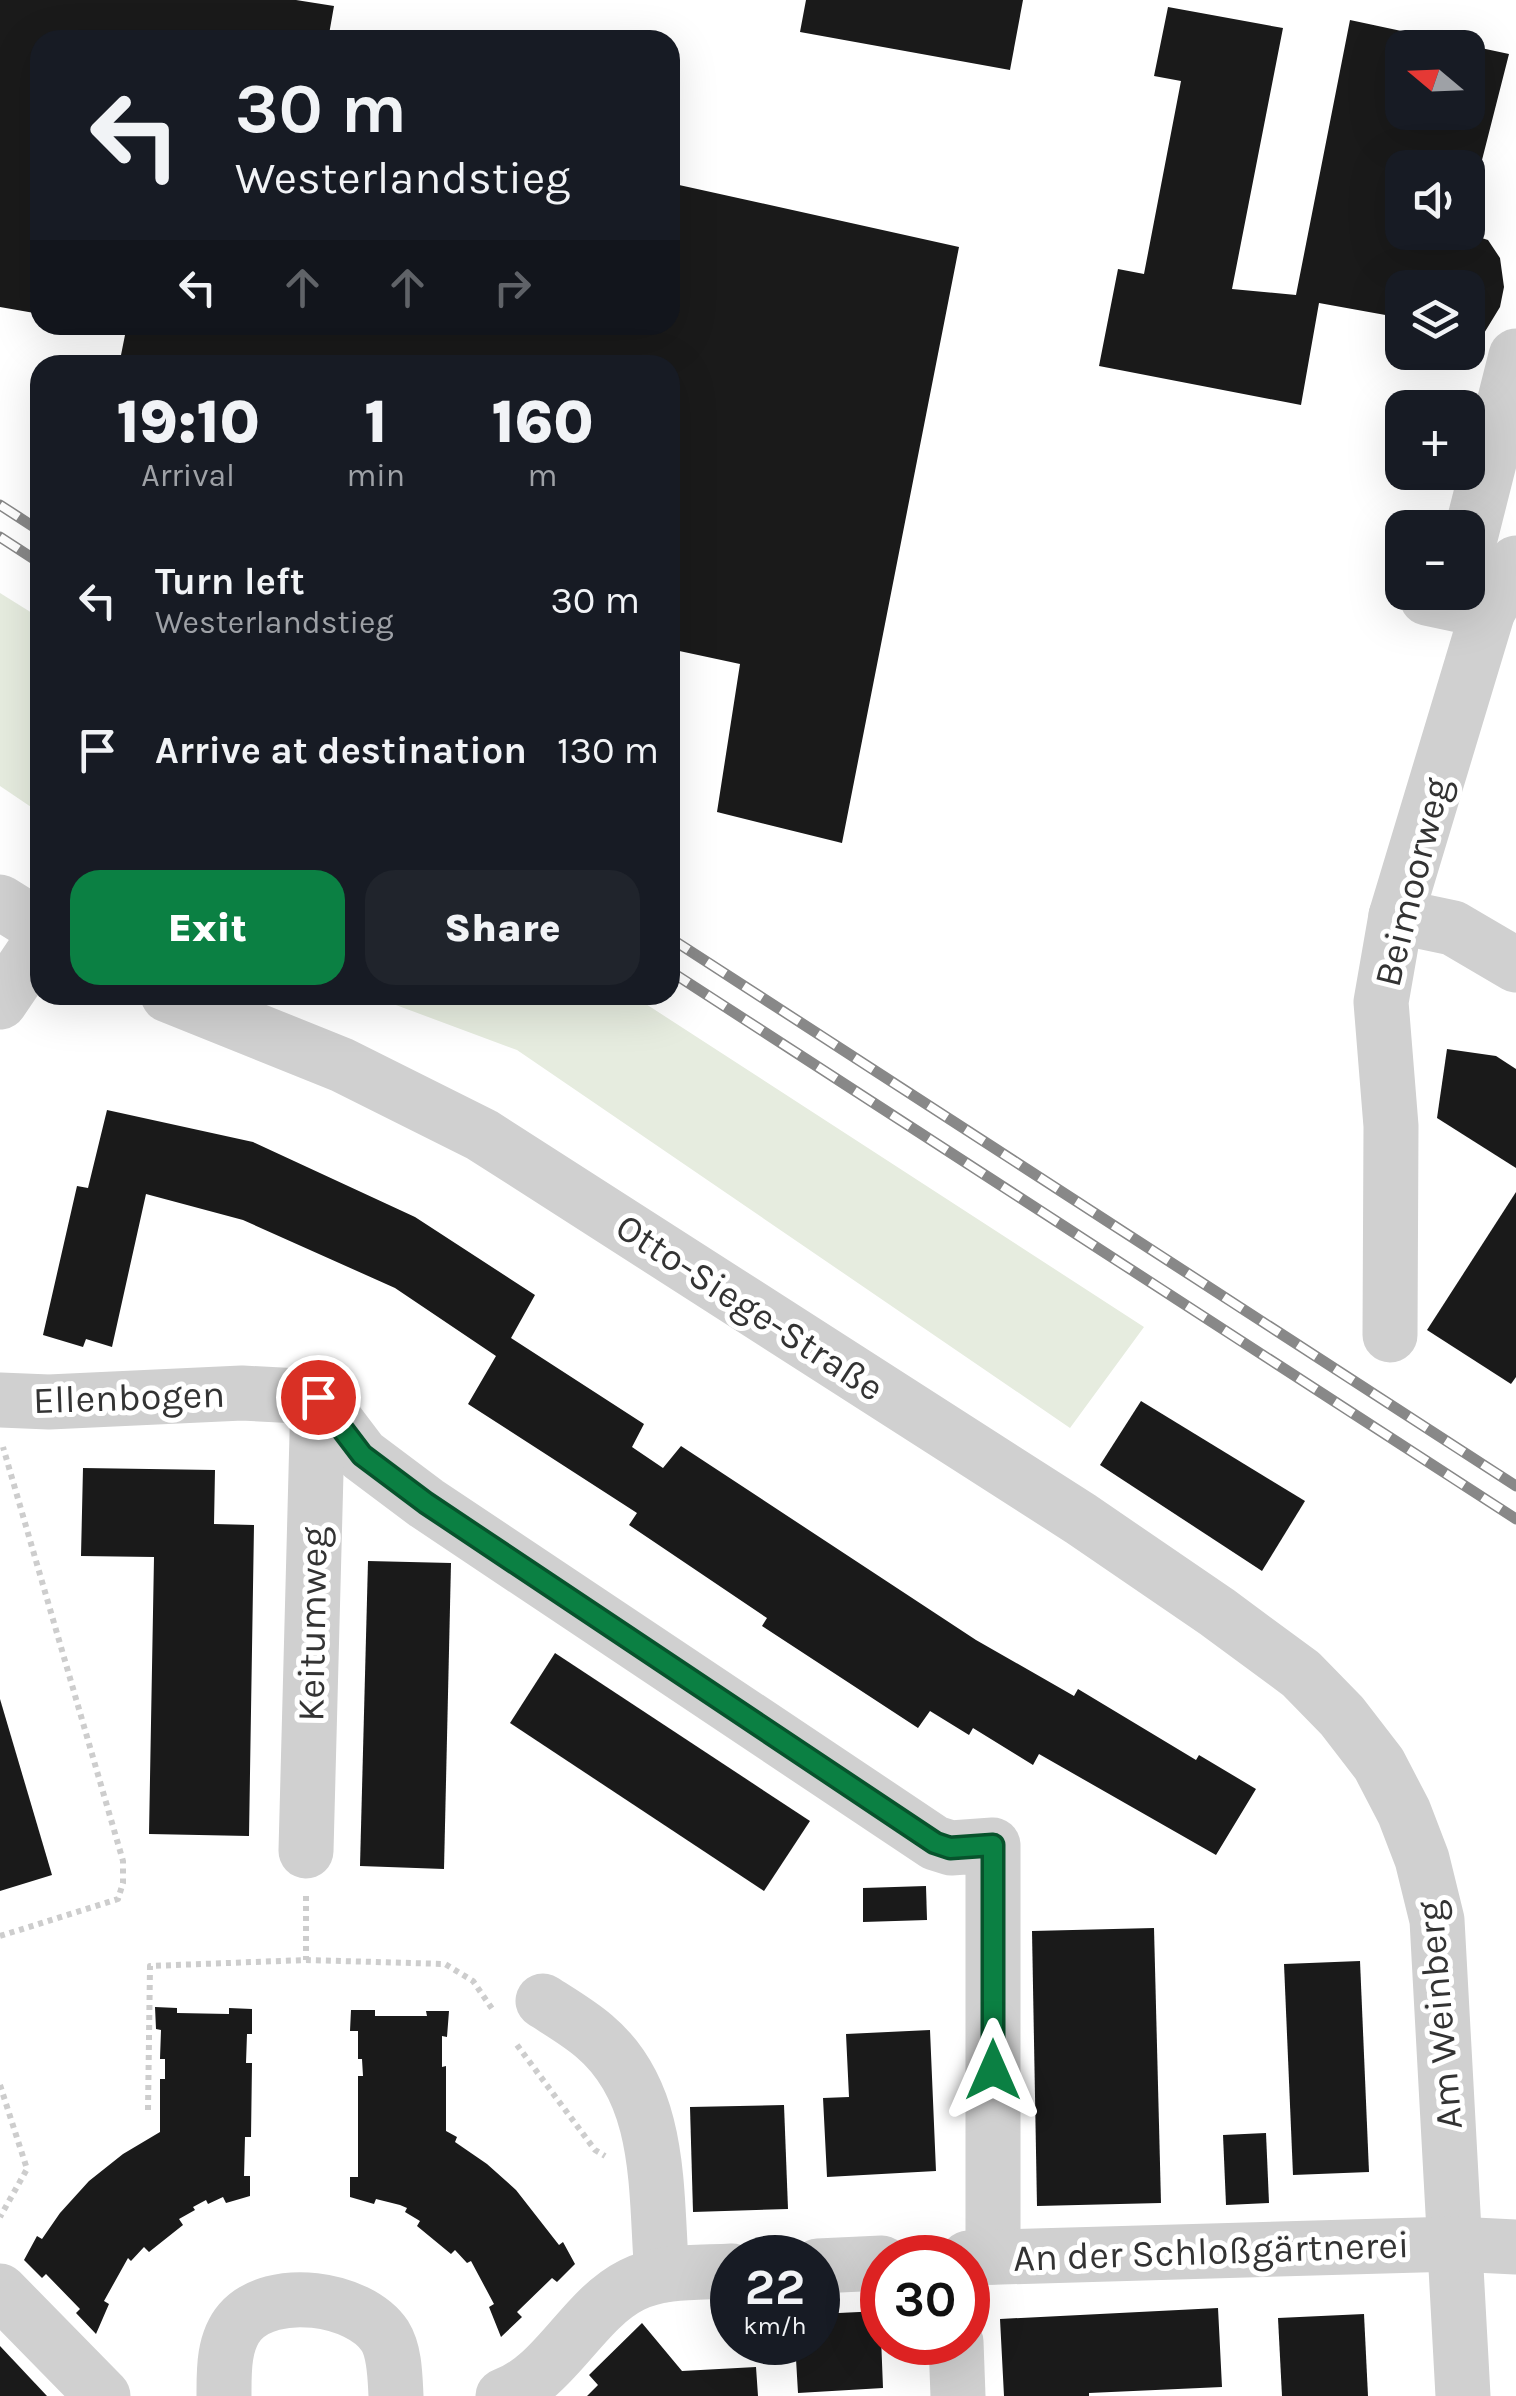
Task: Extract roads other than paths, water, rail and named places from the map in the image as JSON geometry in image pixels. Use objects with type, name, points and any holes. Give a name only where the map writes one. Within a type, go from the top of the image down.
[{"type":"street","points":[[1488,611],[1472,580],[1468,546],[1516,356]]},
{"type":"street","name":"Beimoorweg","points":[[1390,1335],[1390,1126],[1381,1002],[1396,916],[1488,611],[1516,563]]},
{"type":"street","points":[[1483,610],[1488,611]]},
{"type":"street","points":[[0,902],[30,921]]},
{"type":"street","points":[[1396,916],[1453,928],[1516,965]]},
{"type":"street","points":[[0,1002],[30,958]]},
{"type":"street","name":"Otto-Siege-Straße","points":[[193,1005],[342,1065],[482,1135],[1081,1519],[1301,1674]]},
{"type":"street","name":"Ellenbogen","points":[[0,1400],[49,1402],[242,1393],[318,1397]]},
{"type":"street","points":[[318,1397],[362,1455],[426,1503],[920,1834],[950,1848],[993,1845],[981,2235]]},
{"type":"street","name":"Keitumweg","points":[[306,1850],[318,1397]]},
{"type":"street","name":"Am Weinberg","points":[[1301,1674],[1342,1716],[1379,1764],[1422,1859],[1437,1920],[1463,2396]]},
{"type":"street","points":[[518,2019],[596,2038],[636,2092],[653,2140],[662,2275]]},
{"type":"street","name":"An der Schloßgärtnerei","points":[[990,2258],[1455,2244],[1516,2247]]},
{"type":"street","points":[[503,2396],[518,2390],[632,2285],[662,2275],[710,2272]]},
{"type":"street","points":[[0,2291],[103,2396]]},
{"type":"street","points":[[224,2396],[228,2343],[240,2322],[260,2306],[306,2300],[344,2305],[366,2315],[387,2338],[396,2396]]},
{"type":"street","points":[[957,2365],[958,2396]]},
{"type":"railway","points":[[0,505],[30,524]]},
{"type":"railway","points":[[0,537],[30,556]]},
{"type":"railway","points":[[680,944],[1516,1486]]},
{"type":"railway","points":[[680,977],[1516,1519]]}]
